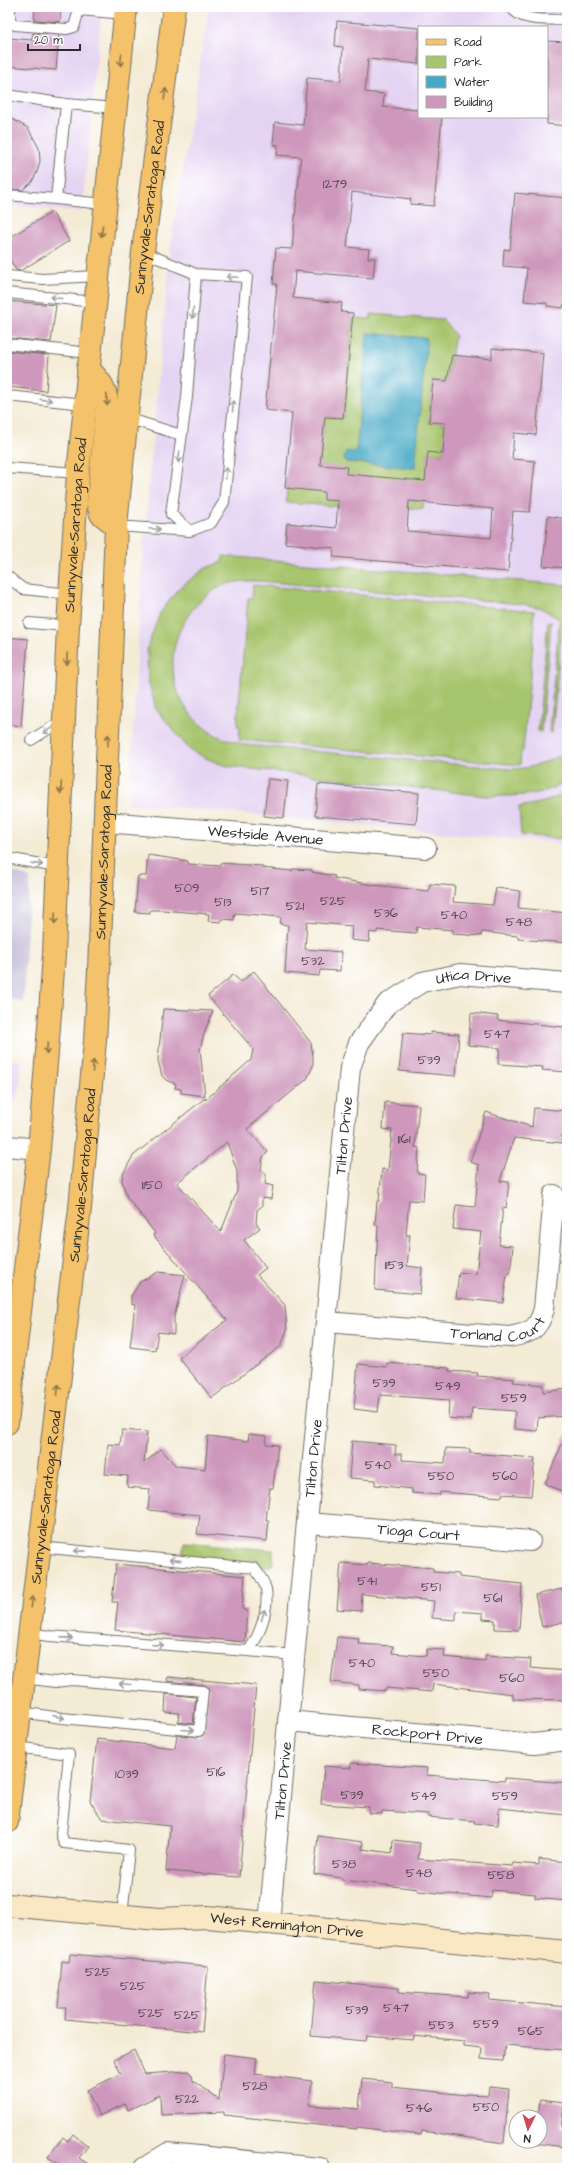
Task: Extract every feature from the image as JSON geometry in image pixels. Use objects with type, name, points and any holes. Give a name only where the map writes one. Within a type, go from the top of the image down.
[{"type":"main road","name":"Sunnyvale-Saratoga Road","points":[[7,1822],[80,1208],[96,1025],[116,526],[144,252],[174,7]]},
{"type":"main road","name":"Sunnyvale-Saratoga Road","points":[[7,1423],[10,1378],[39,1149],[54,954],[68,626],[78,473],[104,204],[126,11]]},
{"type":"main road","name":"Sunnyvale-Saratoga Road","points":[[88,361],[104,385],[107,392],[108,403],[98,504],[101,514],[116,526]]},
{"type":"street","name":"Westside Avenue","points":[[105,822],[426,848]]},
{"type":"street","name":"Utica Drive","points":[[388,1004],[422,982],[460,974],[567,983]]},
{"type":"street","name":"Tilton Drive","points":[[269,1923],[350,1068],[359,1043],[388,1004]]},
{"type":"street","points":[[7,1146],[39,1149]]},
{"type":"street","name":"Torland Court","points":[[326,1322],[509,1337],[528,1334],[540,1323],[544,1309],[554,1195]]},
{"type":"street","name":"Tioga Court","points":[[307,1523],[530,1541]]},
{"type":"street","name":"Rockport Drive","points":[[288,1721],[534,1744],[567,1740]]},
{"type":"street","name":"West Remington Drive","points":[[7,1905],[159,1919],[207,1917],[567,1952]]},
{"type":"street","points":[[144,2168],[168,2153],[320,2168]]},
{"type":"lane","points":[[10,7],[10,22],[15,25],[67,29],[74,27],[78,8],[126,11]]},
{"type":"lane","points":[[511,7],[514,12],[527,18],[567,20]]},
{"type":"lane","points":[[7,95],[66,104],[116,108]]},
{"type":"lane","points":[[56,199],[66,104]]},
{"type":"lane","points":[[7,195],[104,204]]},
{"type":"lane","points":[[116,526],[190,531],[211,523],[224,502],[246,277],[196,274],[144,252]]},
{"type":"lane","points":[[190,531],[171,514],[187,397],[196,274]]},
{"type":"lane","points":[[7,276],[43,279],[97,276]]},
{"type":"lane","points":[[7,293],[95,302]]},
{"type":"lane","points":[[7,344],[88,361]]},
{"type":"lane","points":[[7,396],[84,404]]},
{"type":"lane","points":[[127,418],[181,435]]},
{"type":"lane","points":[[7,468],[78,473]]},
{"type":"lane","points":[[7,576],[23,589],[70,594]]},
{"type":"lane","points":[[30,623],[68,626]]},
{"type":"lane","points":[[31,740],[65,719]]},
{"type":"lane","points":[[7,858],[57,867]]},
{"type":"lane","points":[[39,1547],[254,1568],[261,1577],[266,1589],[266,1606],[255,1642],[248,1651]]},
{"type":"lane","points":[[29,1633],[49,1636],[294,1655]]},
{"type":"lane","points":[[20,1712],[62,1718],[199,1731],[203,1691],[72,1680],[55,1682],[24,1678]]},
{"type":"lane","points":[[16,1747],[69,1754],[61,1834],[64,1843],[129,1850],[122,1915]]},
{"type":"shaded area","points":[[7,7],[102,7],[82,212],[7,205]]},
{"type":"shaded area","points":[[209,7],[567,7],[567,844],[129,803],[144,537],[171,243]]},
{"type":"shaded area","points":[[7,870],[30,878],[23,1003],[7,998]]},
{"type":"shaded area","points":[[7,1060],[22,1061],[20,1090],[12,1107],[7,1110]]},
{"type":"green space","points":[[371,314],[443,320],[455,335],[447,381],[433,380],[429,422],[473,426],[444,444],[443,454],[428,452],[423,509],[342,504],[342,507],[286,502],[287,488],[318,483],[325,417],[343,418],[353,318],[371,319]]},
{"type":"green space","points":[[223,556],[567,585],[567,624],[541,608],[522,604],[258,581],[233,582],[220,587],[201,600],[187,617],[178,636],[173,656],[174,677],[180,697],[192,715],[209,731],[227,740],[246,745],[511,769],[540,764],[567,751],[567,782],[547,791],[528,795],[486,796],[226,766],[190,750],[156,709],[148,680],[147,648],[160,613],[179,588],[206,568],[222,562]]},
{"type":"green space","points":[[253,585],[534,611],[533,623],[535,624],[523,751],[521,751],[520,765],[239,740],[240,726],[237,726],[248,598],[252,598]]},
{"type":"green space","points":[[548,621],[551,622],[541,732],[538,731]]},
{"type":"green space","points":[[559,622],[562,623],[552,733],[549,732]]},
{"type":"green space","points":[[567,793],[567,839],[521,835],[519,807],[544,802]]},
{"type":"green space","points":[[184,1542],[273,1550],[273,1565],[260,1568],[182,1557]]},
{"type":"water","points":[[367,333],[427,338],[415,468],[346,462],[344,460],[346,451],[356,452]]},
{"type":"building","points":[[35,7],[61,7],[60,22],[34,20]]},
{"type":"building","points":[[337,21],[418,28],[418,64],[368,59],[365,92],[384,94],[383,107],[418,110],[418,118],[442,118],[434,206],[410,204],[411,199],[352,192],[347,247],[369,249],[368,258],[375,258],[373,278],[295,271],[293,298],[342,303],[341,312],[353,313],[343,418],[325,417],[320,465],[347,467],[346,474],[425,481],[428,452],[443,454],[445,423],[429,422],[433,380],[447,381],[452,355],[492,359],[492,348],[543,353],[536,435],[514,433],[512,459],[535,461],[530,512],[513,511],[508,572],[333,557],[334,548],[285,543],[287,523],[336,528],[338,501],[324,500],[324,492],[285,488],[292,413],[265,410],[277,284],[273,284],[276,248],[292,249],[301,157],[277,155],[278,145],[273,144],[275,122],[303,125],[307,78],[341,81],[343,47],[335,46]],"holes":[[[409,501],[493,509],[491,538],[407,531]]]},
{"type":"building","points":[[33,33],[59,35],[56,70],[7,66],[7,38],[32,40]]},
{"type":"building","points":[[548,41],[567,42],[567,126],[547,124]]},
{"type":"building","points":[[7,116],[28,128],[39,148],[40,161],[37,172],[32,182],[22,190],[7,189]]},
{"type":"building","points":[[515,193],[567,198],[567,304],[564,304],[563,308],[547,306],[547,303],[524,301],[527,268],[503,266],[504,249],[510,250]]},
{"type":"building","points":[[52,212],[69,241],[20,271],[16,270],[7,255],[7,239]]},
{"type":"building","points":[[7,301],[56,305],[51,342],[7,338]]},
{"type":"building","points":[[7,351],[49,355],[46,391],[7,387]]},
{"type":"building","points":[[548,516],[567,519],[567,568],[543,566]]},
{"type":"building","points":[[7,637],[28,639],[21,726],[7,724]]},
{"type":"building","points":[[268,779],[288,781],[284,818],[264,816]]},
{"type":"building","points":[[318,784],[419,793],[416,824],[315,816]]},
{"type":"building","points":[[148,855],[188,861],[188,864],[220,866],[220,863],[262,866],[262,868],[292,871],[292,869],[312,870],[312,872],[335,876],[334,878],[373,885],[429,891],[430,884],[455,886],[453,902],[493,905],[496,888],[520,891],[518,908],[567,913],[567,943],[518,939],[518,936],[482,932],[481,936],[453,934],[453,930],[417,927],[416,933],[377,930],[377,933],[370,932],[369,942],[351,940],[352,926],[307,922],[305,949],[341,952],[340,971],[320,970],[319,976],[285,973],[288,925],[280,924],[281,917],[235,913],[234,920],[222,919],[221,922],[208,921],[209,914],[162,910],[150,910],[150,913],[135,912],[138,876],[146,876]]},
{"type":"building","points":[[254,971],[311,1043],[313,1066],[307,1079],[247,1129],[268,1152],[263,1157],[261,1169],[266,1175],[265,1184],[273,1186],[271,1199],[262,1198],[262,1206],[257,1210],[256,1223],[260,1228],[244,1240],[266,1268],[257,1275],[285,1305],[287,1330],[281,1346],[212,1398],[179,1358],[227,1320],[153,1235],[155,1233],[127,1197],[122,1181],[123,1174],[133,1156],[205,1098],[205,1100],[251,1060],[253,1049],[208,996],[233,975],[241,982]],"holes":[[[227,1142],[237,1171],[237,1191],[221,1232],[177,1183]]]},
{"type":"building","points":[[163,1009],[213,1011],[200,1049],[205,1096],[181,1093],[181,1089],[175,1088],[176,1084],[166,1080],[162,1076],[158,1060]]},
{"type":"building","points":[[471,1013],[498,1016],[497,1020],[564,1027],[564,1030],[567,1030],[567,1072],[542,1070],[543,1067],[498,1064],[500,1048],[468,1045]]},
{"type":"building","points":[[431,1032],[459,1034],[456,1076],[399,1071],[403,1033],[431,1035]]},
{"type":"building","points":[[385,1102],[419,1105],[415,1147],[419,1148],[417,1173],[425,1174],[423,1201],[409,1200],[406,1235],[410,1235],[407,1266],[422,1268],[420,1294],[375,1290],[378,1225],[375,1225],[377,1201],[379,1201],[382,1169],[388,1170],[392,1130],[383,1129]]},
{"type":"building","points":[[534,1108],[567,1111],[567,1137],[561,1136],[563,1137],[562,1143],[514,1138],[500,1181],[509,1182],[506,1208],[503,1207],[499,1245],[513,1246],[510,1274],[507,1274],[503,1303],[456,1298],[459,1272],[476,1274],[481,1232],[453,1229],[456,1205],[475,1207],[479,1165],[470,1162],[486,1112],[532,1127]]},
{"type":"building","points":[[158,1272],[185,1275],[174,1317],[174,1334],[158,1332],[155,1350],[130,1347],[135,1305],[131,1304],[131,1296],[140,1282]]},
{"type":"building","points":[[387,1363],[449,1368],[449,1371],[478,1373],[477,1376],[514,1379],[513,1382],[543,1385],[543,1392],[567,1389],[567,1416],[538,1418],[537,1431],[514,1429],[515,1411],[472,1408],[471,1420],[448,1418],[449,1400],[380,1395],[378,1412],[354,1409],[358,1364],[387,1367]]},
{"type":"building","points":[[122,1430],[147,1432],[144,1463],[161,1449],[176,1466],[205,1469],[208,1436],[248,1441],[249,1434],[267,1436],[266,1444],[278,1445],[273,1488],[270,1488],[266,1520],[269,1520],[267,1541],[197,1534],[200,1515],[148,1510],[150,1489],[127,1487],[128,1476],[105,1474],[108,1444],[120,1445]]},
{"type":"building","points":[[567,1432],[567,1493],[545,1484]]},
{"type":"building","points":[[352,1441],[396,1445],[395,1454],[402,1454],[402,1460],[445,1463],[446,1448],[470,1449],[470,1453],[535,1458],[531,1496],[502,1494],[502,1497],[440,1492],[440,1495],[412,1493],[412,1489],[375,1485],[375,1480],[349,1478]]},
{"type":"building","points":[[341,1563],[368,1565],[368,1563],[433,1568],[433,1572],[459,1574],[459,1577],[522,1584],[519,1630],[495,1629],[495,1620],[483,1619],[483,1613],[456,1611],[456,1620],[432,1618],[434,1601],[362,1594],[361,1611],[337,1609]]},
{"type":"building","points":[[116,1564],[245,1576],[242,1609],[247,1610],[245,1642],[115,1630],[118,1602],[112,1602]]},
{"type":"building","points":[[562,1589],[564,1594],[567,1594],[567,1621],[542,1627],[535,1595]]},
{"type":"building","points":[[337,1637],[359,1639],[358,1644],[393,1646],[392,1653],[426,1656],[427,1649],[445,1650],[444,1657],[485,1661],[485,1656],[531,1659],[530,1668],[567,1671],[567,1700],[513,1699],[513,1694],[433,1684],[432,1692],[386,1688],[386,1691],[359,1689],[359,1685],[331,1682]]},
{"type":"building","points":[[168,1677],[256,1685],[239,1877],[166,1871],[170,1826],[102,1819],[90,1801],[97,1739],[175,1748],[177,1735],[199,1737],[204,1734],[209,1688],[204,1685],[167,1681]]},
{"type":"building","points":[[166,1694],[196,1697],[193,1724],[178,1722],[179,1713],[165,1712]]},
{"type":"building","points":[[351,1763],[427,1768],[426,1775],[505,1781],[505,1778],[567,1783],[567,1815],[499,1808],[498,1825],[474,1823],[475,1821],[428,1817],[428,1814],[382,1811],[382,1814],[368,1813],[369,1807],[321,1804],[324,1766],[351,1768]]},
{"type":"building","points":[[318,1836],[363,1842],[362,1849],[392,1853],[393,1840],[420,1843],[418,1859],[512,1866],[513,1863],[539,1865],[539,1859],[567,1862],[567,1901],[535,1898],[535,1894],[492,1890],[491,1898],[418,1891],[418,1889],[342,1880],[342,1878],[314,1874]]},
{"type":"building","points":[[70,1954],[208,1966],[202,2032],[65,2019],[66,2007],[58,2007],[62,1961],[69,1962]]},
{"type":"building","points":[[316,1980],[399,1988],[399,1992],[468,1997],[469,1992],[490,1994],[489,2000],[567,2007],[566,2050],[505,2045],[503,2061],[481,2059],[482,2048],[464,2046],[464,2041],[414,2036],[413,2040],[367,2036],[366,2041],[311,2036]]},
{"type":"building","points":[[134,2050],[145,2074],[188,2071],[192,2075],[193,2081],[219,2100],[224,2054],[257,2058],[255,2074],[312,2081],[309,2105],[359,2109],[362,2079],[392,2082],[392,2087],[466,2095],[488,2095],[489,2087],[509,2089],[504,2143],[422,2131],[421,2135],[357,2127],[357,2129],[224,2115],[224,2112],[161,2115],[160,2095],[128,2110],[125,2104],[99,2116],[87,2090],[121,2074],[114,2060]]},
{"type":"building","points":[[540,2100],[564,2103],[561,2127],[566,2128],[564,2147],[548,2145],[548,2109],[539,2109]]},
{"type":"building","points":[[73,2134],[88,2146],[79,2158],[94,2168],[63,2168],[48,2157],[63,2137],[68,2141]]}]
